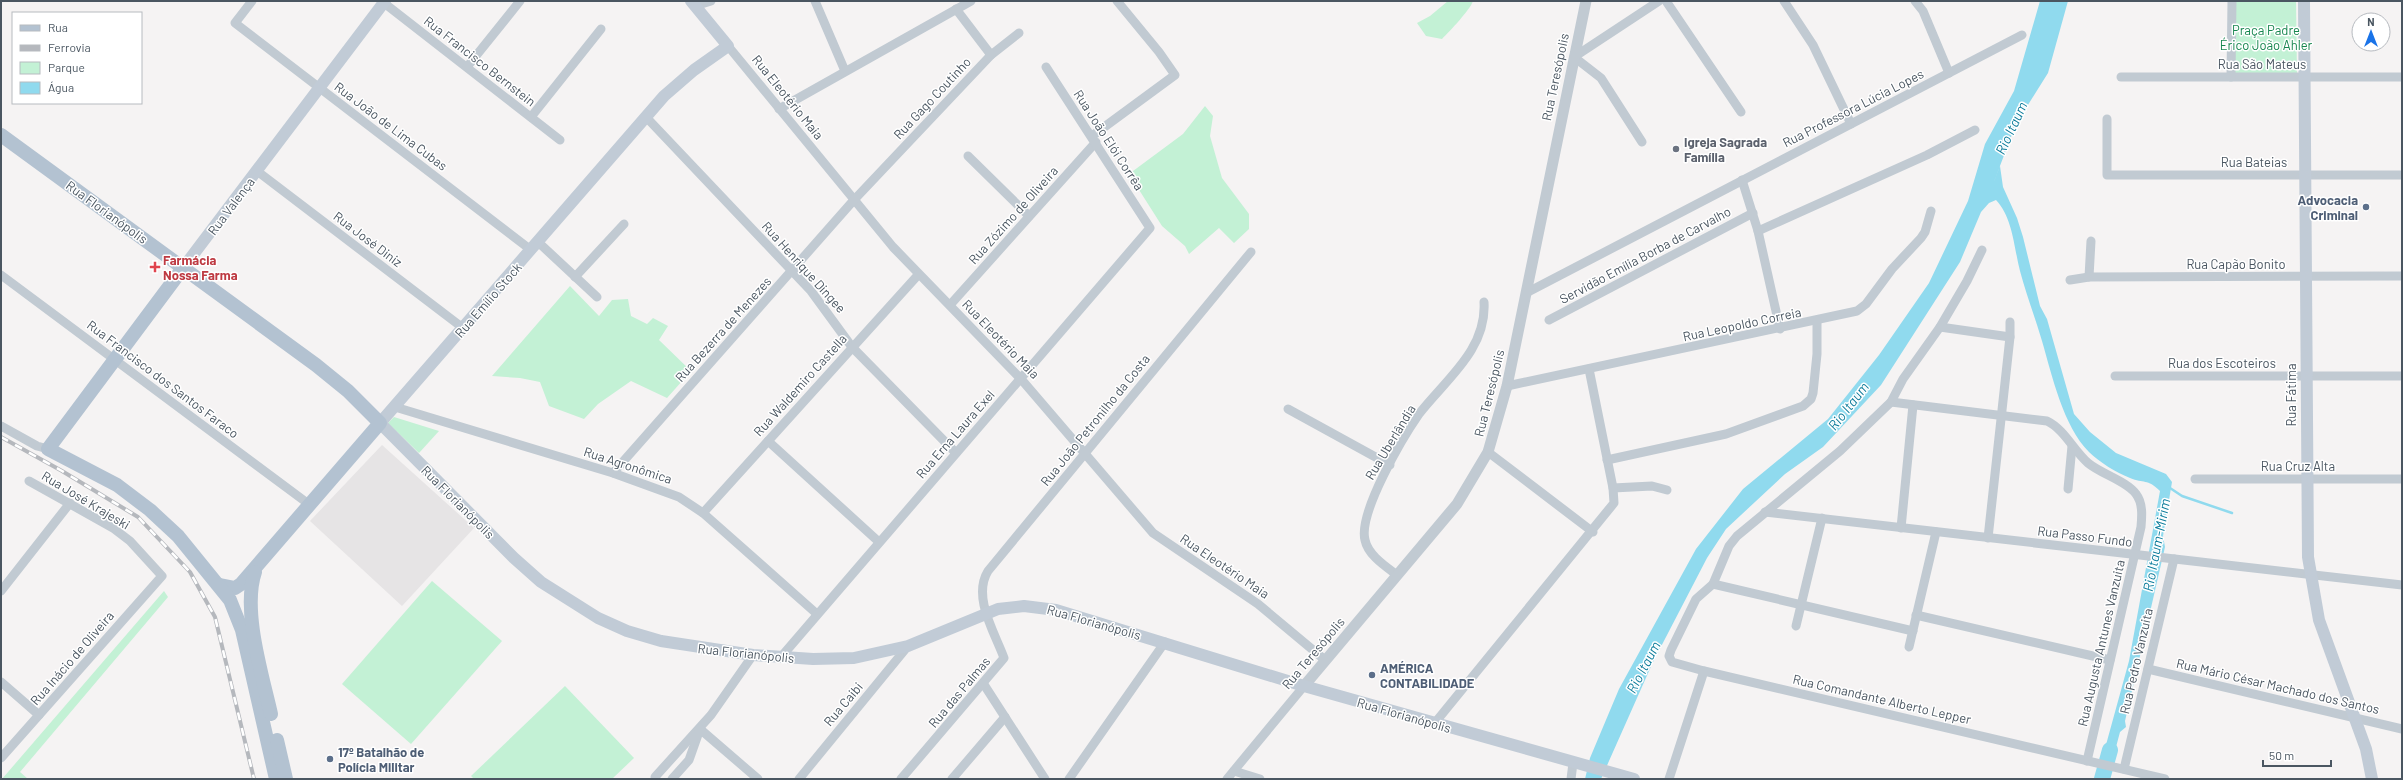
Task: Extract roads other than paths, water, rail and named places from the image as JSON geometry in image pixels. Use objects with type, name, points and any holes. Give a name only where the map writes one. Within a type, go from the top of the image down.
[{"type":"main road","name":"Rua Fátima","points":[[2304,1],[2306,537],[2310,575],[2322,628],[2366,749],[2372,779]]},
{"type":"main road","name":"Rua Valença","points":[[48,449],[384,2]]},
{"type":"main road","name":"Rua Eleotério Maia","points":[[693,4],[728,46]]},
{"type":"main road","name":"Rua Emílio Stock","points":[[220,585],[234,588],[241,584],[646,117],[679,82],[728,46]]},
{"type":"main road","name":"Rua Florianópolis","points":[[3,140],[183,268],[326,373],[380,424],[514,558],[541,582],[598,618],[646,637],[683,646],[753,655],[854,658],[908,646],[987,612],[1012,606],[1038,607],[1056,610],[1165,642],[1304,686],[1434,724],[1604,772],[1634,779]]},
{"type":"main road","points":[[48,449],[100,475],[132,496],[178,536],[220,585],[236,611],[242,630],[276,779]]},
{"type":"main road","points":[[257,566],[251,584],[250,608],[286,779]]},
{"type":"street","name":"Rua João de Lima Cubas","points":[[252,1],[235,23],[320,88],[535,246],[575,277],[597,297]]},
{"type":"street","points":[[467,67],[520,1]]},
{"type":"street","points":[[693,4],[711,1]]},
{"type":"street","points":[[815,1],[845,72]]},
{"type":"street","points":[[779,109],[971,1]]},
{"type":"street","name":"Rua Teresópolis","points":[[1227,779],[1457,504],[1488,452],[1507,386],[1586,1]]},
{"type":"street","points":[[1642,142],[1600,78],[1574,57],[1659,1]]},
{"type":"street","points":[[1666,1],[1741,112]]},
{"type":"street","points":[[1784,1],[1814,45],[1851,124]]},
{"type":"street","points":[[1915,1],[1923,11],[1949,72]]},
{"type":"street","points":[[2231,77],[2232,1]]},
{"type":"street","name":"Rua Francisco Bernstein","points":[[384,2],[560,140]]},
{"type":"street","name":"Rua Zózimo de Oliveira","points":[[950,305],[1029,216],[1094,139],[1175,75],[1159,52],[1118,2]]},
{"type":"street","name":"Rua Gago Coutinho","points":[[853,201],[991,55],[956,9]]},
{"type":"street","points":[[531,117],[601,29]]},
{"type":"street","points":[[991,55],[1019,33]]},
{"type":"street","name":"Rua Professora Lúcia Lopes","points":[[1526,292],[2022,35]]},
{"type":"street","name":"Rua Eleotério Maia","points":[[728,46],[853,201],[918,275],[950,305],[1021,379],[1153,533],[1258,604],[1325,660]]},
{"type":"street","name":"Rua João Elói Corrêa","points":[[1046,67],[1094,139],[1150,228]]},
{"type":"street","name":"Rua São Mateus","points":[[2121,77],[2402,77]]},
{"type":"street","name":"Rua Henrique Dingee","points":[[646,117],[825,307],[852,347],[956,453]]},
{"type":"street","name":"Rua Bateias","points":[[2107,119],[2107,176],[2402,174]]},
{"type":"street","points":[[1758,231],[1927,155],[1975,130]]},
{"type":"street","points":[[968,156],[1029,216]]},
{"type":"street","name":"Rua José Diniz","points":[[257,171],[463,328]]},
{"type":"street","points":[[1742,180],[1758,231],[1780,329]]},
{"type":"street","name":"Rua Bezerra de Menezes","points":[[613,473],[853,201]]},
{"type":"street","name":"Rua Leopoldo Correia","points":[[1507,386],[1780,329],[1857,311],[1866,304],[1892,269],[1925,232],[1932,211]]},
{"type":"street","name":"Servidão Emília Borba de Carvalho","points":[[1549,320],[1753,213]]},
{"type":"street","points":[[575,277],[624,224]]},
{"type":"street","name":"Rua Erna Laura Exel","points":[[780,657],[1150,228]]},
{"type":"street","points":[[2089,277],[2090,240]]},
{"type":"street","points":[[1913,631],[1712,584],[1732,541],[1765,512],[1840,452],[1891,402],[1903,379],[1940,328],[1967,281],[1982,250]]},
{"type":"street","name":"Rua João Petronilho da Costa","points":[[987,612],[983,594],[985,576],[988,571],[1251,252]]},
{"type":"street","name":"Rua Francisco dos Santos Faraco","points":[[1,274],[310,505]]},
{"type":"street","name":"Rua Waldemiro Castella","points":[[703,513],[918,275]]},
{"type":"street","name":"Rua Capão Bonito","points":[[2070,280],[2089,277],[2402,276]]},
{"type":"street","name":"Rua Uberlândia","points":[[1397,575],[1374,556],[1367,546],[1364,534],[1370,504],[1418,415],[1448,383],[1465,360],[1482,324],[1484,302]]},
{"type":"street","points":[[1607,460],[1726,434],[1803,406],[1812,399],[1813,393],[1816,370],[1817,321]]},
{"type":"street","points":[[1988,538],[2002,416],[2010,337],[2010,322]]},
{"type":"street","points":[[1940,328],[2010,337]]},
{"type":"street","points":[[1434,724],[1593,532],[1614,503],[1613,488],[1588,369]]},
{"type":"street","name":"Rua dos Escoteiros","points":[[2115,376],[2402,376]]},
{"type":"street","name":"Rua Augusta Antunes Vanzuita","points":[[1891,402],[2048,421],[2057,428],[2072,446],[2096,469],[2130,488],[2137,495],[2142,514],[2138,555],[2110,660],[2091,762]]},
{"type":"street","points":[[1901,528],[1913,405]]},
{"type":"street","name":"Rua Agronômica","points":[[395,407],[613,473],[670,493],[703,513],[817,614]]},
{"type":"street","points":[[1288,409],[1390,465]]},
{"type":"street","points":[[1,426],[37,446],[48,449]]},
{"type":"street","points":[[768,441],[879,542]]},
{"type":"street","points":[[2068,489],[2072,446]]},
{"type":"street","points":[[1488,452],[1593,532]]},
{"type":"street","name":"Rua Cruz Alta","points":[[2195,479],[2402,479]]},
{"type":"street","name":"Rua José Krajeski","points":[[29,481],[113,528],[130,541],[162,576]]},
{"type":"street","points":[[1613,488],[1652,486],[1667,490]]},
{"type":"street","points":[[1,591],[70,503]]},
{"type":"street","name":"Rua Passo Fundo","points":[[1765,512],[2402,585]]},
{"type":"street","points":[[1796,626],[1822,518]]},
{"type":"street","points":[[1909,647],[1936,532]]},
{"type":"street","name":"Rua Pedro Vanzuita","points":[[2124,770],[2148,669],[2170,559]]},
{"type":"street","name":"Rua Inácio de Oliveira","points":[[1,758],[162,576]]},
{"type":"street","name":"Rua Comandante Alberto Lepper","points":[[1712,584],[1696,599],[1669,656],[1672,662],[1704,671],[2165,779]]},
{"type":"street","name":"Rua das Palmas","points":[[901,779],[1004,658],[987,612]]},
{"type":"street","points":[[1916,615],[2110,660]]},
{"type":"street","points":[[1069,779],[1165,642]]},
{"type":"street","name":"Rua Caibi","points":[[799,779],[908,646]]},
{"type":"street","points":[[655,777],[700,729],[723,700],[753,655]]},
{"type":"street","name":"Rua Mário César Machado dos Santos","points":[[2148,669],[2402,729]]},
{"type":"street","points":[[1669,779],[1704,671]]},
{"type":"street","points":[[1,682],[39,715]]},
{"type":"street","points":[[983,683],[1045,779]]},
{"type":"street","points":[[952,779],[1005,717]]},
{"type":"street","points":[[672,779],[688,760],[700,729]]},
{"type":"street","points":[[700,729],[758,779]]},
{"type":"street","points":[[1571,779],[1573,763]]},
{"type":"street","points":[[1234,771],[1260,779]]},
{"type":"water","name":"Rio Itaum","points":[[2040,1],[2068,1],[2048,73],[2016,124],[1990,192],[2000,166],[2003,187],[2017,218],[2023,237],[2040,306],[2047,319],[2074,414],[2090,432],[2116,453],[2166,474],[2172,482],[2163,536],[2165,547],[2125,721],[2126,727],[2120,732],[2111,766],[2101,763],[2129,661],[2160,491],[2152,484],[2125,476],[2093,456],[2080,441],[2072,428],[2054,384],[2020,271],[2012,234],[2006,215],[1996,200],[1989,203],[1981,212],[1960,262],[1881,385],[1823,447],[1785,474],[1726,529],[1707,558],[1653,662],[1601,779],[1585,779],[1590,758],[1619,689],[1696,549],[1743,489],[1828,419],[1879,355],[1929,283],[1968,201],[1985,144],[2014,91]]},
{"type":"waterway","points":[[2170,488],[2182,496],[2232,513]]},
{"type":"waterway","name":"Rio Itaum-Mirim","points":[[2102,779],[2110,750]]},
{"type":"railway","points":[[1,437],[62,471],[138,517],[190,572],[215,617],[254,779]]},
{"type":"place","name":"Igreja Sagrada Família","points":[[1676,149]]},
{"type":"place","name":"Advocacia Criminal","points":[[2366,207]]},
{"type":"place","name":"Farmácia Nossa Farma","points":[[155,267]]},
{"type":"place","name":"AMÉRICA CONTABILIDADE","points":[[1372,675]]},
{"type":"place","name":"17º Batalhão de Polícia Militar","points":[[330,759]]},
{"type":"park label","name":"Praça Padre Érico João Ahler","points":[[2266,38]]}]
